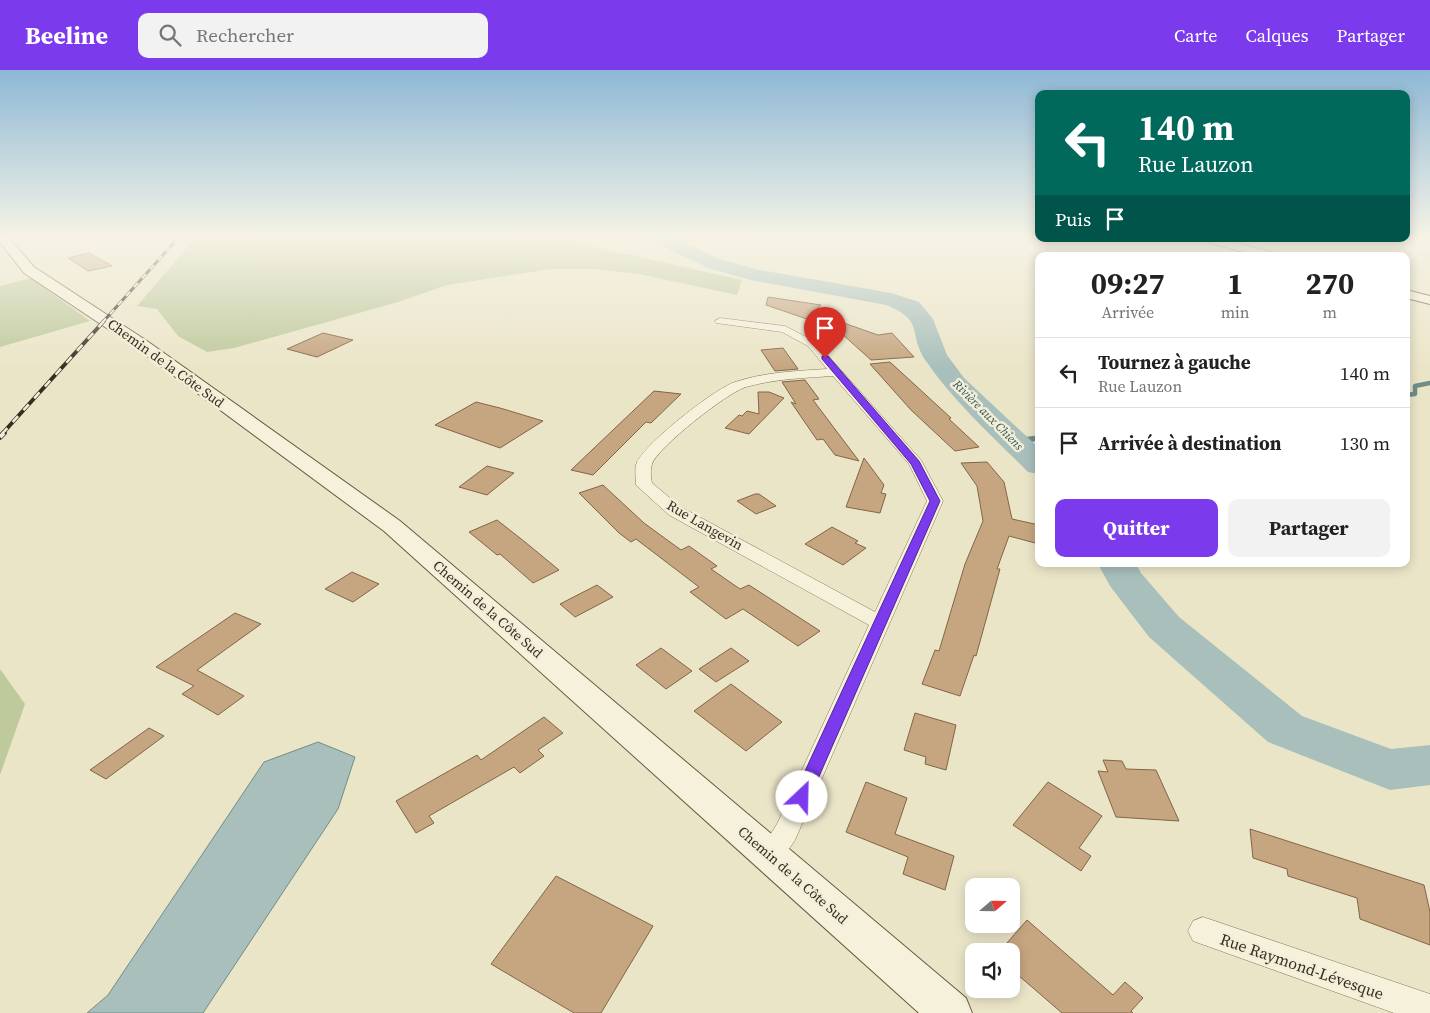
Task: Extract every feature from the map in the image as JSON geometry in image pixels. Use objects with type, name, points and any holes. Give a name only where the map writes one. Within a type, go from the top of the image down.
[{"type":"street","name":"Chemin de la Côte Sud","points":[[44,280],[141,344],[392,526],[952,1013]]},
{"type":"street","points":[[1410,295],[1430,300]]},
{"type":"street","points":[[720,321],[785,329],[812,344],[916,463],[935,501],[786,832],[770,855]]},
{"type":"street","name":"Rue Langevin","points":[[838,372],[785,376],[738,385],[721,394],[655,450],[644,464],[644,485],[676,511],[879,622]]},
{"type":"street","name":"Rue Raymond-Lévesque","points":[[1203,931],[1430,1010]]},
{"type":"green space","points":[[23,280],[34,280],[90,321],[0,347],[0,286]]},
{"type":"green space","points":[[159,280],[479,280],[447,285],[398,302],[234,348],[207,352],[178,336],[157,309],[137,306]]},
{"type":"green space","points":[[667,280],[742,280],[737,295]]},
{"type":"green space","points":[[0,669],[25,704],[0,775]]},
{"type":"water","points":[[318,742],[355,757],[338,809],[203,1013],[87,1013],[108,995],[264,762]]},
{"type":"building","points":[[768,297],[821,305],[807,319],[766,305]]},
{"type":"building","points":[[821,315],[878,335],[892,333],[914,357],[871,360]]},
{"type":"building","points":[[323,333],[353,340],[317,357],[287,349]]},
{"type":"building","points":[[783,348],[798,369],[775,371],[761,350]]},
{"type":"building","points":[[890,362],[951,418],[949,419],[979,447],[955,451],[911,410],[870,364]]},
{"type":"building","points":[[805,380],[819,399],[813,400],[859,461],[835,455],[823,439],[817,440],[791,402],[796,404],[782,382]]},
{"type":"building","points":[[654,391],[681,394],[651,423],[646,422],[593,475],[571,470]]},
{"type":"building","points":[[758,392],[769,392],[784,398],[749,434],[725,428],[739,415],[742,416],[747,411],[759,414]]},
{"type":"building","points":[[476,402],[543,421],[500,448],[435,425]]},
{"type":"building","points":[[864,458],[884,485],[881,493],[886,494],[880,513],[846,507]]},
{"type":"building","points":[[987,462],[1004,482],[1012,519],[1035,524],[1035,543],[1009,536],[997,569],[1000,569],[976,656],[974,655],[960,696],[922,684],[935,650],[939,651],[965,564],[983,521],[977,486],[961,463]]},
{"type":"building","points":[[487,466],[514,473],[487,495],[459,487]]},
{"type":"building","points":[[603,485],[644,523],[681,550],[689,546],[717,566],[711,569],[740,589],[749,585],[820,631],[798,646],[743,609],[726,619],[690,592],[699,587],[636,539],[631,542],[619,533],[579,493]]},
{"type":"building","points":[[759,494],[776,506],[756,514],[737,501]]},
{"type":"building","points":[[497,520],[559,570],[533,583],[500,554],[497,555],[469,532]]},
{"type":"building","points":[[832,527],[858,541],[855,543],[866,548],[843,565],[805,544]]},
{"type":"building","points":[[352,572],[379,584],[353,602],[325,589]]},
{"type":"building","points":[[597,585],[613,597],[575,617],[560,604]]},
{"type":"building","points":[[235,613],[261,624],[197,670],[244,696],[218,715],[182,694],[194,686],[156,667]]},
{"type":"building","points":[[661,648],[692,671],[666,689],[636,665]]},
{"type":"building","points":[[731,648],[749,661],[716,682],[699,669]]},
{"type":"building","points":[[731,684],[782,722],[746,751],[694,711]]},
{"type":"building","points":[[915,713],[956,725],[946,770],[925,764],[926,757],[904,750]]},
{"type":"building","points":[[544,717],[563,733],[538,750],[544,756],[520,773],[514,767],[429,816],[434,823],[416,833],[396,801],[477,755],[481,760]]},
{"type":"building","points":[[149,728],[164,736],[106,779],[90,770]]},
{"type":"building","points":[[1103,760],[1122,761],[1126,769],[1156,770],[1179,821],[1116,817],[1098,771],[1108,772]]},
{"type":"building","points":[[866,782],[907,798],[895,834],[954,856],[945,890],[903,874],[908,857],[846,832]]},
{"type":"building","points":[[1048,782],[1102,816],[1079,848],[1091,856],[1081,871],[1013,825]]},
{"type":"building","points":[[1250,829],[1424,885],[1430,912],[1430,945],[1360,919],[1357,898],[1288,876],[1287,869],[1253,858]]},
{"type":"building","points":[[556,876],[653,926],[601,1013],[574,1013],[491,964]]},
{"type":"building","points":[[1027,920],[1113,995],[1125,982],[1143,998],[1131,1011],[1133,1013],[1062,1013],[1020,977],[1020,943],[1007,943],[1016,933],[1020,933],[1020,928]]},
{"type":"waterway","name":"Rivière aux Chiens","points":[[781,280],[891,299],[911,307],[922,319],[935,356],[955,384],[1035,461]]},
{"type":"waterway","points":[[1410,395],[1415,394],[1415,386],[1430,383]]},
{"type":"waterway","points":[[1016,441],[1035,439]]},
{"type":"waterway","name":"Rivière aux Chiens","points":[[1118,567],[1124,578],[1164,627],[1285,729],[1390,770],[1430,765]]},
{"type":"railway","points":[[102,323],[141,280]]},
{"type":"railway","points":[[2,434],[104,321]]},
{"type":"railway","points":[[0,437],[4,433]]},
{"type":"route","points":[[802,797],[935,501],[916,463],[825,358]]}]
